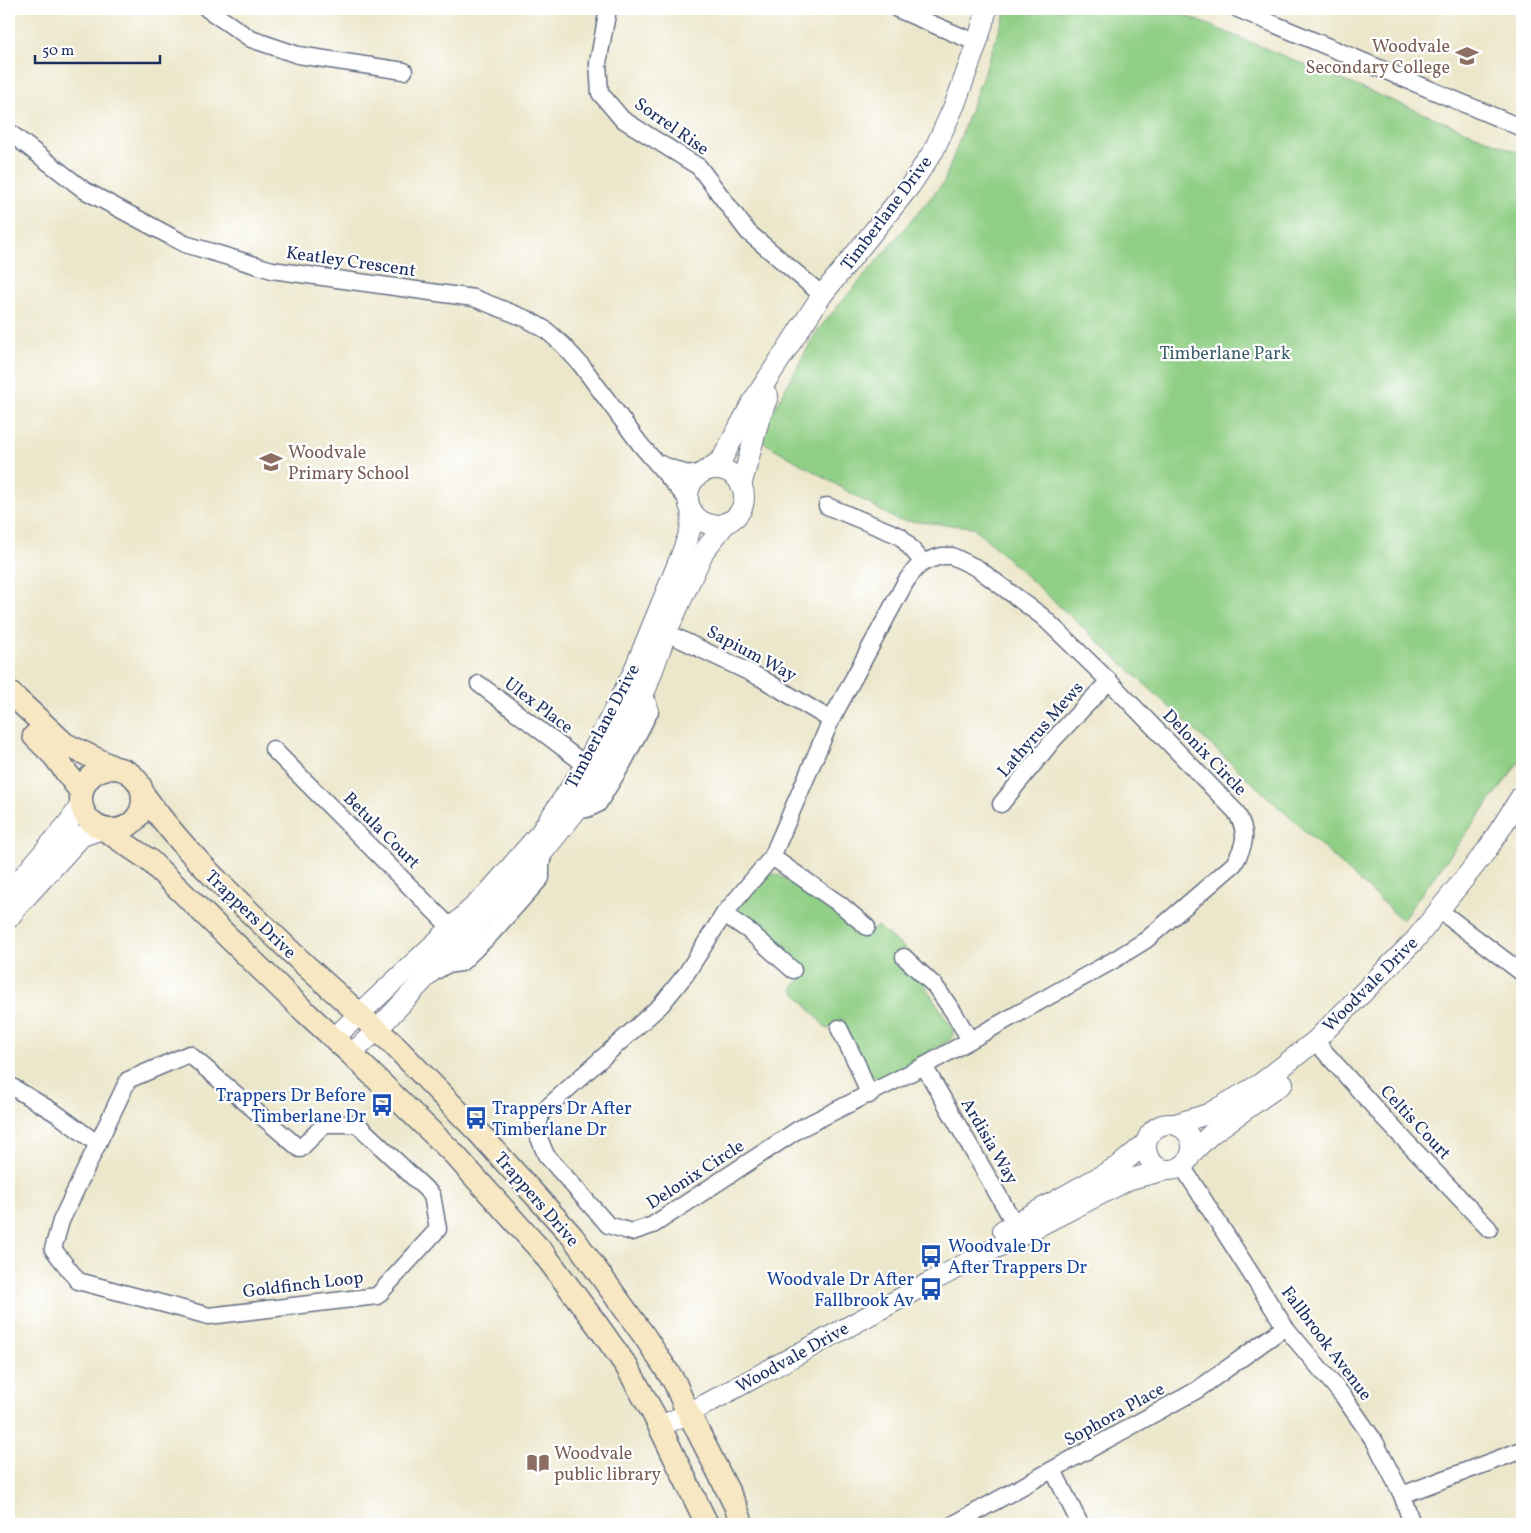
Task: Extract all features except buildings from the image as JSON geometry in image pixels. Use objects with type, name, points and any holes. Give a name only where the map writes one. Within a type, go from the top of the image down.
[{"type":"main road","points":[[9,692],[65,744],[115,768],[125,770],[133,776],[140,784],[143,794],[141,812],[134,822],[118,830],[104,829],[96,826],[86,817],[81,798],[54,756],[9,712]]},
{"type":"main road","points":[[81,798],[86,782],[93,774],[104,769],[115,768]]},
{"type":"main road","name":"Trappers Drive","points":[[143,794],[163,822],[200,865],[326,986],[360,1014],[376,1031],[390,1040],[572,1236],[645,1337],[675,1383],[736,1507],[742,1524]]},
{"type":"main road","name":"Trappers Drive","points":[[104,829],[150,860],[302,1009],[351,1054],[453,1154],[544,1254],[627,1367],[657,1421],[707,1524]]},
{"type":"street","points":[[207,9],[251,39],[298,55],[404,70]]},
{"type":"street","name":"Sorrel Rise","points":[[608,9],[598,62],[600,93],[622,119],[699,167],[748,232],[822,295]]},
{"type":"street","points":[[898,9],[977,44]]},
{"type":"street","name":"Timberlane Drive","points":[[704,472],[722,459],[753,401],[822,295],[910,186],[934,150],[955,104],[977,44],[987,9]]},
{"type":"street","points":[[1238,9],[1522,128]]},
{"type":"street","name":"Keatley Crescent","points":[[9,132],[84,190],[185,244],[272,270],[474,298],[527,319],[546,330],[564,344],[601,390],[626,427],[690,505]]},
{"type":"street","name":"Timberlane Drive","points":[[741,486],[758,420],[786,352]]},
{"type":"street","name":"Keatley Crescent","points":[[656,462],[684,473],[704,472]]},
{"type":"street","points":[[716,469],[724,470],[737,479],[741,486],[743,502],[734,517],[727,522],[711,524],[697,517],[690,505],[690,486],[704,472],[716,469]]},
{"type":"street","name":"Timberlane Drive","points":[[576,811],[598,804],[611,784],[650,711],[646,698],[646,689],[660,629],[690,531],[690,505]]},
{"type":"street","points":[[827,506],[900,536],[924,562]]},
{"type":"street","name":"Timberlane Drive","points":[[334,1038],[360,1014],[457,934],[544,851],[576,811],[632,675],[704,551],[727,522]]},
{"type":"street","name":"Delonix Circle","points":[[942,556],[952,556],[977,568],[1043,616],[1109,681],[1236,812],[1244,832],[1240,854],[1234,864],[1146,940],[1114,960],[924,1066],[799,1129],[653,1225],[632,1232],[608,1225],[546,1155],[537,1133],[541,1113],[661,1006],[686,974],[724,914],[772,857],[831,720],[916,566],[942,556]]},
{"type":"street","name":"Sapium Way","points":[[660,629],[761,678],[831,720]]},
{"type":"street","name":"Lathyrus Mews","points":[[1001,804],[1054,739],[1109,681]]},
{"type":"street","name":"Ulex Place","points":[[479,684],[592,770]]},
{"type":"street","name":"Timberlane Drive","points":[[351,1054],[376,1031],[427,977],[488,893],[592,770],[646,689]]},
{"type":"street","name":"Betula Court","points":[[273,749],[457,934]]},
{"type":"street","name":"Woodvale Drive","points":[[1445,915],[1522,795]]},
{"type":"street","points":[[9,893],[69,822],[81,798]]},
{"type":"street","name":"Woodvale Drive","points":[[657,1421],[858,1310],[1018,1229],[1130,1179],[1180,1163],[1212,1134],[1268,1095],[1320,1046],[1415,940],[1445,915],[1498,858],[1522,821]]},
{"type":"street","points":[[9,918],[82,836],[104,829]]},
{"type":"street","name":"Timberlane Drive","points":[[427,977],[440,968],[461,964],[530,891],[541,878],[544,851]]},
{"type":"street","points":[[772,857],[841,905],[867,927]]},
{"type":"street","points":[[724,914],[749,931],[793,970]]},
{"type":"street","points":[[1445,915],[1522,973]]},
{"type":"street","points":[[904,957],[935,986],[970,1040]]},
{"type":"street","points":[[839,1028],[858,1066],[869,1095]]},
{"type":"street","name":"Woodvale Drive","points":[[1175,1124],[1208,1114],[1320,1046]]},
{"type":"street","name":"Celtis Court","points":[[1320,1046],[1382,1116],[1489,1229]]},
{"type":"street","name":"Goldfinch Loop","points":[[189,1054],[300,1148],[324,1124],[357,1124],[432,1195],[438,1229],[377,1296],[209,1316],[78,1281],[53,1249],[62,1221],[98,1144],[128,1080],[189,1054]]},
{"type":"street","name":"Ardisia Way","points":[[924,1066],[1018,1229]]},
{"type":"street","points":[[9,1084],[57,1114],[98,1144]]},
{"type":"street","points":[[1167,1123],[1175,1124],[1188,1132],[1193,1146],[1180,1163],[1159,1168],[1148,1158],[1146,1143],[1153,1130],[1167,1123]]},
{"type":"street","name":"Woodvale Drive","points":[[1018,1229],[1120,1165],[1146,1143]]},
{"type":"street","name":"Fallbrook Avenue","points":[[1180,1163],[1285,1327],[1343,1396],[1370,1434],[1402,1495],[1412,1524]]},
{"type":"street","name":"Sophora Place","points":[[954,1524],[1197,1390],[1285,1327]]},
{"type":"street","points":[[1402,1495],[1522,1450]]},
{"type":"street","points":[[1053,1470],[1080,1524]]},
{"type":"green space","name":"Timberlane Park","points":[[1007,9],[1170,9],[1522,154],[1522,758],[1402,920],[973,527],[897,520],[758,439],[817,331],[944,182]]},
{"type":"green space","points":[[769,874],[776,874],[826,901],[866,936],[877,926],[907,950],[927,989],[953,1029],[953,1035],[950,1040],[885,1078],[873,1076],[861,1059],[843,1023],[827,1029],[792,989],[808,970],[738,914],[739,908],[762,878]]},
{"type":"place","name":"Woodvale Secondary College","points":[[1467,56]]},
{"type":"place","name":"Woodvale Primary School","points":[[271,462]]},
{"type":"place","name":"Trappers Dr Before Timberlane Dr","points":[[382,1105]]},
{"type":"place","name":"Trappers Dr After Timberlane Dr","points":[[476,1118]]},
{"type":"place","name":"Woodvale Dr After Trappers Dr","points":[[931,1256]]},
{"type":"place","name":"Woodvale Dr After Fallbrook Av","points":[[931,1289]]},
{"type":"place","name":"Woodvale public library","points":[[538,1463]]}]
